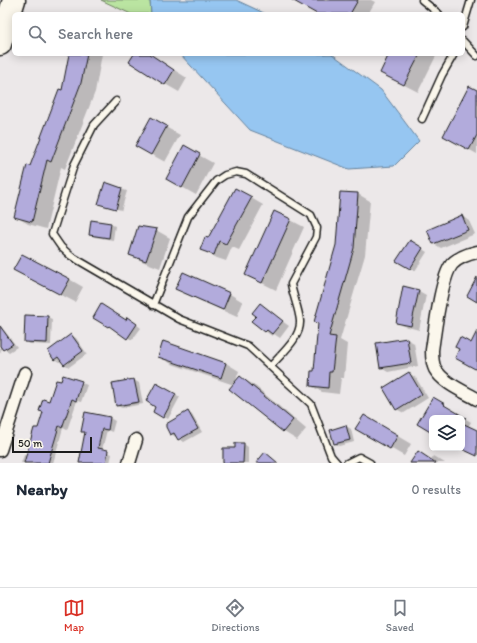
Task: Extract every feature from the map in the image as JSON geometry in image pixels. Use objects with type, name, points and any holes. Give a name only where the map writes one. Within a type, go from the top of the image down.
[{"type":"highway","points":[[0,44],[14,0]]},
{"type":"street","points":[[477,252],[463,256],[452,264],[445,276],[432,350],[432,362],[440,375],[448,382],[477,399]]},
{"type":"street","points":[[0,450],[25,373]]},
{"type":"street","points":[[129,463],[136,440]]},
{"type":"lane","points":[[422,0],[437,12]]},
{"type":"lane","points":[[465,20],[471,0]]},
{"type":"lane","points":[[465,43],[477,56]]},
{"type":"lane","points":[[422,119],[442,75],[453,56]]},
{"type":"lane","points":[[116,101],[94,125],[74,165],[52,234],[61,247],[72,256],[153,305],[179,319],[248,346],[311,404],[331,456],[338,463]]},
{"type":"lane","points":[[153,305],[188,217],[216,181],[225,175],[236,172],[246,174],[311,215],[317,228],[316,237],[291,284],[300,322],[298,330],[295,338],[271,366]]},
{"type":"lane","points":[[347,463],[359,457],[370,463]]},
{"type":"green space","points":[[101,0],[150,0],[151,12],[127,12]]},
{"type":"water","points":[[150,0],[236,0],[262,12],[151,12]]},
{"type":"water","points":[[182,56],[335,56],[381,90],[419,141],[394,166],[349,169],[250,130]]},
{"type":"building","points":[[292,0],[358,0],[351,12],[313,12]]},
{"type":"building","points":[[69,56],[87,56],[81,83],[51,162],[47,160],[32,222],[14,217],[27,165],[30,166],[59,89],[62,90]]},
{"type":"building","points":[[133,56],[153,56],[174,70],[165,85],[129,62]]},
{"type":"building","points":[[388,56],[419,56],[404,85],[380,73]]},
{"type":"building","points":[[469,86],[477,90],[477,135],[469,150],[443,136]]},
{"type":"building","points":[[151,117],[167,126],[151,155],[135,146]]},
{"type":"building","points":[[184,145],[200,154],[182,188],[166,179]]},
{"type":"building","points":[[105,182],[122,188],[116,209],[98,204]]},
{"type":"building","points":[[235,188],[252,197],[226,244],[219,241],[214,255],[200,250],[205,237],[208,238]]},
{"type":"building","points":[[340,192],[358,193],[354,248],[329,336],[336,337],[332,372],[329,372],[328,388],[310,386],[311,371],[314,371],[318,323],[314,322],[336,245]]},
{"type":"building","points":[[274,211],[291,219],[262,283],[245,275]]},
{"type":"building","points":[[462,215],[468,230],[433,244],[427,230]]},
{"type":"building","points":[[91,220],[111,223],[109,238],[89,235]]},
{"type":"building","points":[[138,226],[157,229],[146,261],[129,255]]},
{"type":"building","points":[[410,240],[423,248],[410,269],[396,261]]},
{"type":"building","points":[[22,254],[70,279],[61,295],[13,270]]},
{"type":"building","points":[[183,272],[230,293],[223,310],[175,289]]},
{"type":"building","points":[[477,277],[477,302],[467,296]]},
{"type":"building","points":[[403,286],[419,290],[411,326],[396,323]]},
{"type":"building","points":[[260,303],[283,321],[272,334],[267,330],[265,332],[251,321],[256,316],[252,313]]},
{"type":"building","points":[[101,304],[126,320],[127,317],[137,324],[127,339],[109,326],[108,327],[93,318]]},
{"type":"building","points":[[25,315],[48,316],[47,343],[24,342]]},
{"type":"building","points":[[0,326],[13,344],[3,350],[0,346]]},
{"type":"building","points":[[477,331],[477,370],[455,358],[459,349],[455,347],[460,337],[471,343]]},
{"type":"building","points":[[71,334],[83,351],[64,365],[58,357],[54,360],[48,351]]},
{"type":"building","points":[[407,338],[411,363],[380,368],[376,343]]},
{"type":"building","points":[[163,341],[226,363],[221,378],[158,357]]},
{"type":"building","points":[[409,372],[422,394],[396,410],[383,388]]},
{"type":"building","points":[[63,375],[82,381],[76,401],[72,399],[62,428],[59,426],[48,463],[24,463],[34,428],[38,428],[43,412],[39,411],[43,399],[49,401],[56,380],[61,381]]},
{"type":"building","points":[[240,376],[293,420],[283,432],[229,389]]},
{"type":"building","points":[[134,379],[139,402],[116,406],[112,383]]},
{"type":"building","points":[[156,383],[176,394],[163,418],[153,412],[155,407],[146,401]]},
{"type":"building","points":[[433,397],[461,415],[429,415],[429,431],[417,424]]},
{"type":"building","points":[[188,411],[198,429],[178,440],[174,433],[170,435],[166,424]]},
{"type":"building","points":[[85,412],[110,417],[108,430],[102,429],[98,448],[108,450],[106,463],[79,463],[85,432],[81,432]]},
{"type":"building","points":[[364,415],[398,435],[390,449],[355,429]]},
{"type":"building","points":[[465,424],[477,430],[477,456],[465,450]]},
{"type":"building","points":[[346,425],[350,440],[334,444],[330,430]]},
{"type":"building","points":[[235,443],[244,443],[243,463],[223,463],[223,448],[235,448]]},
{"type":"building","points":[[418,451],[436,463],[410,463]]},
{"type":"building","points":[[265,452],[278,463],[256,463]]}]
